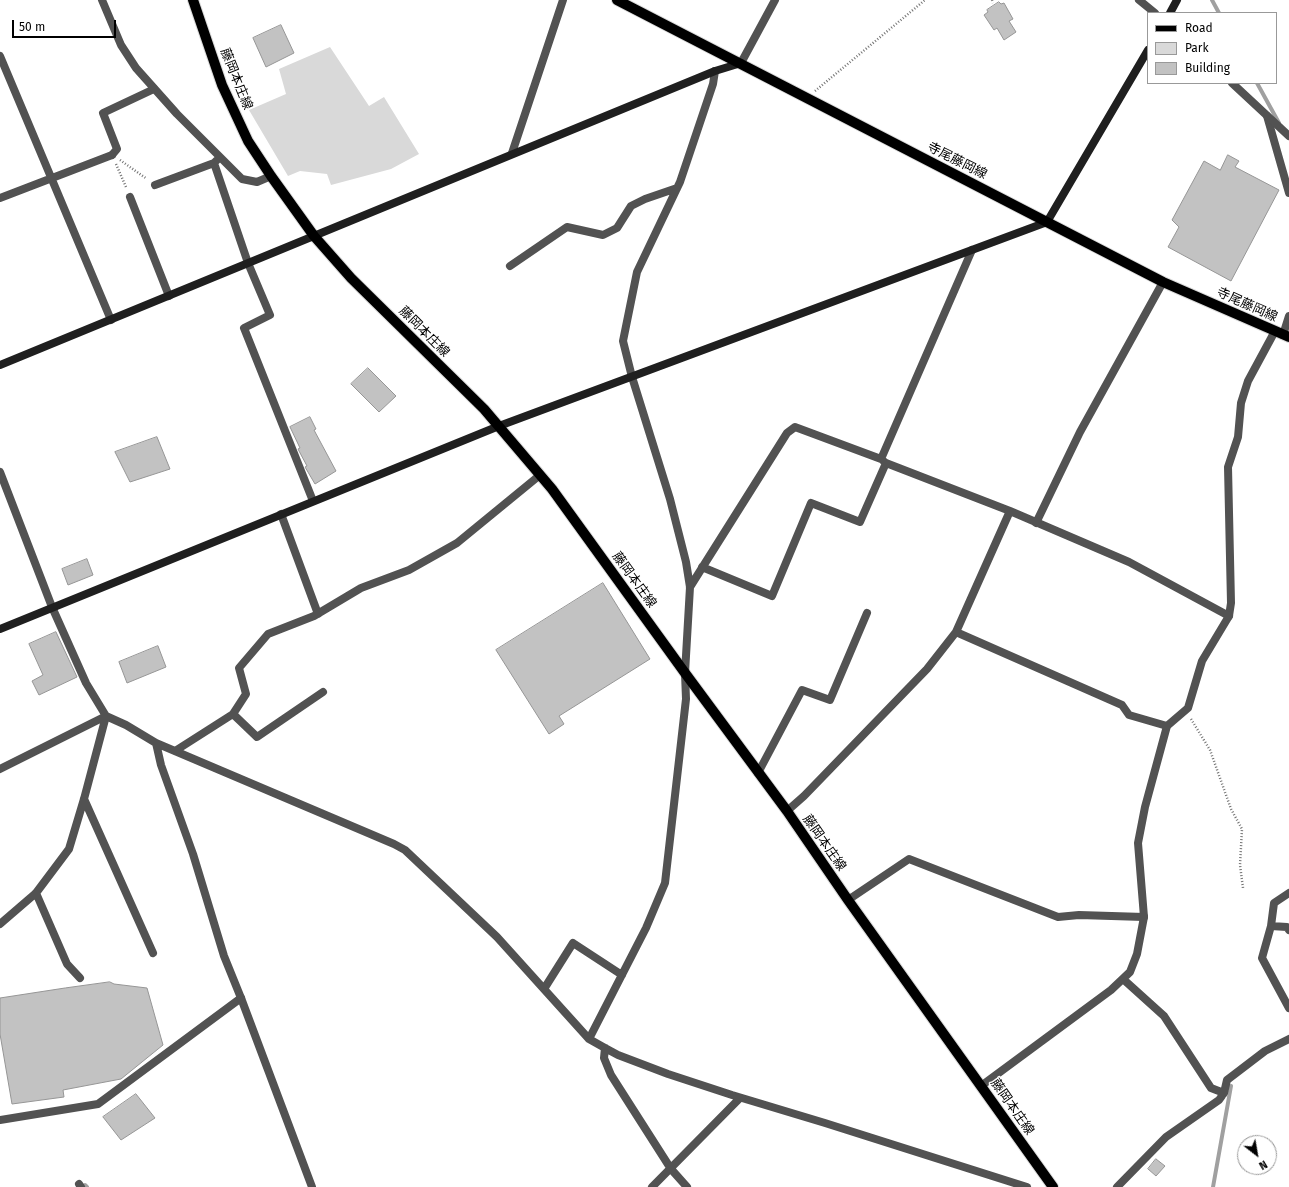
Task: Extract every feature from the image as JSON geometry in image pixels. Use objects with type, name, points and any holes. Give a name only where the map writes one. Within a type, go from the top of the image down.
[{"type":"main road","name":"藤岡本庄線","points":[[193,0],[222,85],[248,141],[314,236],[351,278],[484,409],[552,489],[787,811],[848,900],[1053,1187]]},
{"type":"main road","name":"寺尾藤岡線","points":[[617,0],[1163,282],[1282,334]]},
{"type":"street","points":[[102,0],[121,45],[136,68],[217,160],[242,179],[257,182],[271,176]]},
{"type":"street","points":[[512,153],[563,0]]},
{"type":"street","points":[[0,365],[512,153],[715,71],[741,63],[775,0]]},
{"type":"street","points":[[1139,0],[1154,12]]},
{"type":"street","points":[[1171,12],[1177,0]]},
{"type":"street","points":[[0,629],[499,426],[1047,222],[1147,52]]},
{"type":"street","points":[[0,56],[111,320]]},
{"type":"street","points":[[589,1039],[646,928],[665,883],[686,699],[685,673],[690,587],[686,562],[670,499],[632,377],[623,341],[637,272],[677,188],[713,84],[715,71]]},
{"type":"street","points":[[1233,84],[1289,136]]},
{"type":"street","points":[[0,198],[112,155],[117,149],[103,113],[154,89]]},
{"type":"street","points":[[1270,119],[1289,193]]},
{"type":"street","points":[[155,184],[217,160]]},
{"type":"street","points":[[217,160],[248,263],[270,315],[244,328],[313,501]]},
{"type":"street","points":[[510,266],[567,227],[603,234],[618,228],[631,206],[645,199],[677,188]]},
{"type":"street","points":[[130,197],[169,296]]},
{"type":"street","points":[[702,567],[772,596],[811,503],[860,522],[972,250]]},
{"type":"street","points":[[1036,523],[1080,432],[1163,282]]},
{"type":"street","points":[[981,1086],[1110,990],[1130,972],[1137,954],[1144,917],[1138,843],[1145,808],[1167,726],[1188,708],[1202,661],[1229,616],[1231,603],[1228,467],[1238,437],[1241,403],[1248,381],[1282,334],[1289,316]]},
{"type":"street","points":[[690,587],[787,433],[795,427],[1010,511],[1129,562],[1229,616]]},
{"type":"street","points":[[0,472],[52,607],[86,683],[106,716],[126,725],[156,743],[405,850],[497,937],[589,1039],[618,1055],[668,1074],[740,1098],[832,1125],[1027,1187]]},
{"type":"street","points":[[175,751],[233,714],[246,694],[239,668],[268,634],[318,614],[361,588],[409,570],[457,543],[540,475]]},
{"type":"street","points":[[787,811],[804,796],[927,669],[956,632],[1010,511]]},
{"type":"street","points":[[281,514],[318,614]]},
{"type":"street","points":[[758,773],[802,690],[830,700],[867,613]]},
{"type":"street","points":[[956,632],[1122,704],[1129,715],[1167,726]]},
{"type":"street","points":[[233,714],[257,737],[323,692]]},
{"type":"street","points":[[0,768],[106,716]]},
{"type":"street","points":[[0,924],[36,893],[69,849],[106,716]]},
{"type":"street","points":[[156,743],[161,765],[193,854],[224,956],[312,1187]]},
{"type":"street","points":[[84,799],[153,953]]},
{"type":"street","points":[[848,900],[910,859],[1058,917],[1079,915],[1144,917]]},
{"type":"street","points":[[36,893],[67,964],[80,978]]},
{"type":"street","points":[[1289,893],[1274,903],[1271,926],[1262,958],[1289,1008]]},
{"type":"street","points":[[1271,926],[1287,927],[1289,930]]},
{"type":"street","points":[[544,989],[573,944],[622,975]]},
{"type":"street","points":[[1122,979],[1164,1016],[1211,1088],[1224,1093]]},
{"type":"street","points":[[0,1120],[98,1104],[241,998]]},
{"type":"street","points":[[1117,1187],[1166,1137],[1219,1100],[1224,1093],[1227,1080],[1265,1051],[1289,1039]]},
{"type":"street","points":[[605,1048],[604,1058],[611,1075],[671,1169],[687,1187]]},
{"type":"street","points":[[652,1187],[740,1098]]},
{"type":"path","points":[[807,98],[925,0]]},
{"type":"path","points":[[112,155],[155,184]]},
{"type":"path","points":[[112,155],[130,197]]},
{"type":"path","points":[[1185,710],[1210,750],[1231,809],[1242,829],[1240,865],[1243,888]]},
{"type":"green space","points":[[330,47],[369,106],[384,97],[419,154],[391,169],[331,185],[327,174],[300,171],[288,176],[249,110],[286,94],[279,69]]},
{"type":"building","points":[[999,2],[1001,4],[1004,3],[1013,19],[1009,21],[1016,32],[1004,40],[997,28],[994,30],[984,15],[988,12],[987,10]]},
{"type":"building","points":[[281,25],[294,53],[266,67],[253,38]]},
{"type":"building","points":[[1228,155],[1239,161],[1235,167],[1279,190],[1231,281],[1168,247],[1179,227],[1172,220],[1204,161],[1220,170]]},
{"type":"building","points":[[368,368],[396,396],[379,412],[351,384]]},
{"type":"building","points":[[310,417],[316,429],[314,430],[336,471],[315,484],[305,467],[307,466],[298,449],[300,448],[290,427]]},
{"type":"building","points":[[157,437],[170,469],[130,482],[115,452]]},
{"type":"building","points":[[87,559],[93,575],[68,585],[62,569]]},
{"type":"building","points":[[603,583],[650,659],[559,716],[564,724],[549,734],[496,650]]},
{"type":"building","points":[[56,632],[77,677],[39,695],[32,681],[43,675],[29,644]]},
{"type":"building","points":[[158,646],[166,667],[127,683],[119,662]]},
{"type":"building","points":[[110,982],[114,984],[147,988],[163,1045],[121,1079],[63,1090],[64,1097],[12,1104],[0,1034],[0,998]]},
{"type":"building","points":[[136,1094],[155,1118],[121,1140],[103,1117]]},
{"type":"building","points":[[1156,1159],[1165,1166],[1156,1176],[1148,1169]]},
{"type":"waterway","points":[[1212,0],[1218,12]]},
{"type":"waterway","points":[[1258,84],[1279,123]]},
{"type":"waterway","points":[[1213,1187],[1231,1086]]}]
